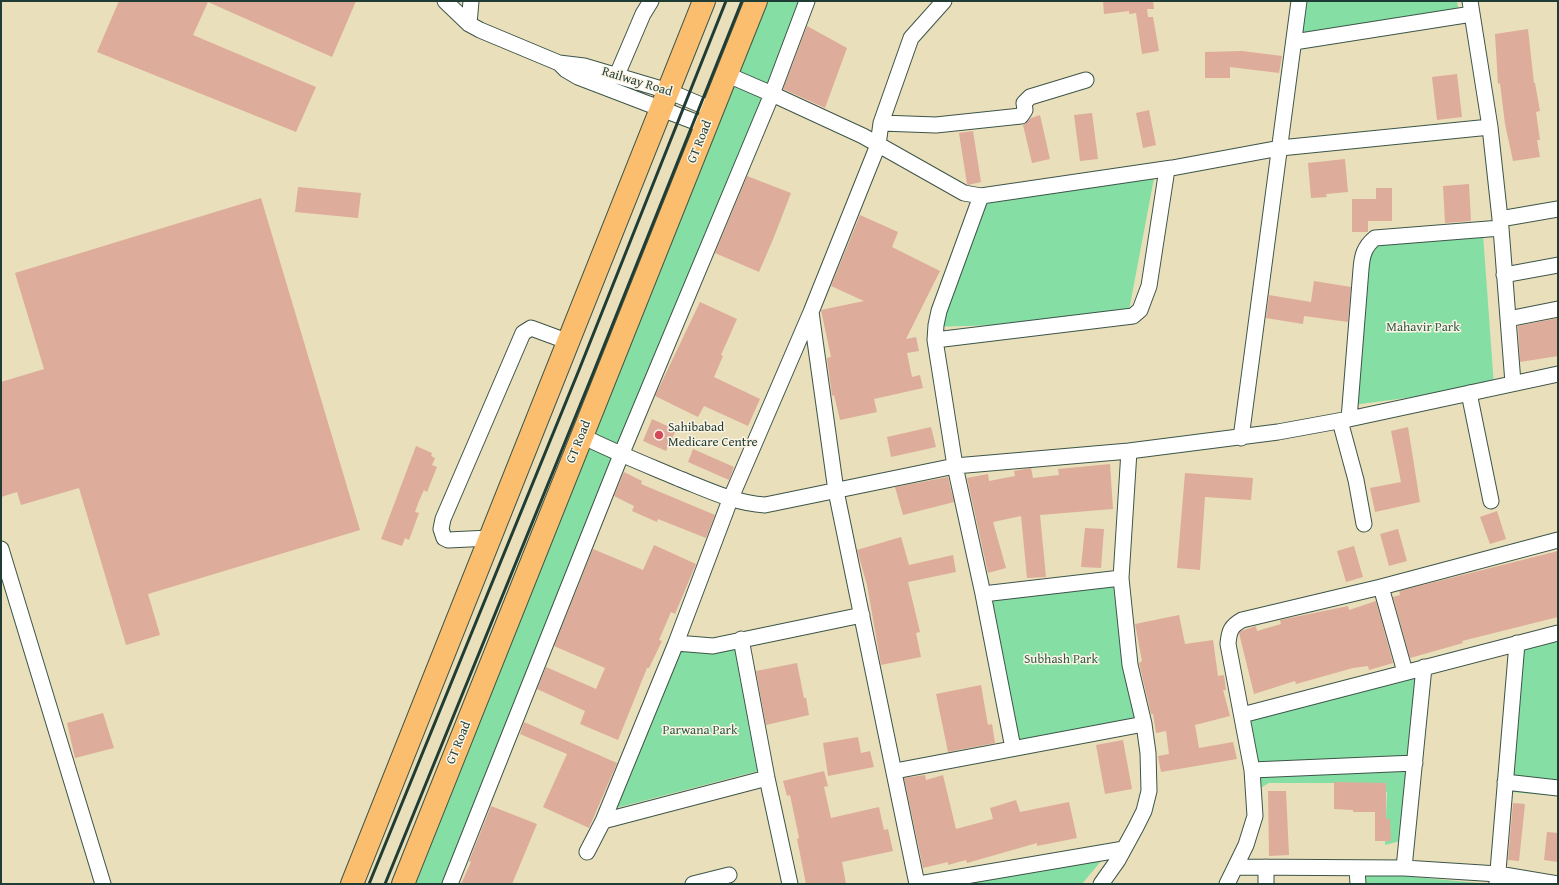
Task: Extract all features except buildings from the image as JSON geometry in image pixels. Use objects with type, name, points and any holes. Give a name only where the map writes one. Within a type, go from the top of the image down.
[{"type":"highway","points":[[352,884],[704,1]]},
{"type":"highway","name":"GT Road","points":[[403,884],[709,118],[728,75],[756,1]]},
{"type":"street","name":"Railway Road","points":[[445,1],[469,24],[559,63],[578,77],[665,99]]},
{"type":"street","points":[[469,24],[470,1]]},
{"type":"street","points":[[617,75],[643,14],[651,1]]},
{"type":"street","points":[[450,884],[621,455],[772,94],[807,1]]},
{"type":"street","points":[[1241,438],[1299,1]]},
{"type":"street","points":[[587,852],[604,821],[676,643],[730,500],[811,312],[878,145],[882,123],[911,38],[938,2]]},
{"type":"street","points":[[1294,42],[1471,8],[1490,127],[1501,223],[1513,383]]},
{"type":"street","name":"Railway Road","points":[[559,63],[584,66],[617,75],[665,99],[709,118]]},
{"type":"street","points":[[728,75],[772,94],[878,145],[964,193],[981,196],[1167,169],[1280,148],[1490,127]]},
{"type":"street","points":[[882,123],[936,125],[1021,116],[1024,113],[1026,99],[1086,80]]},
{"type":"street","points":[[935,340],[1133,316],[1140,310],[1149,286],[1167,169]]},
{"type":"street","points":[[981,196],[939,311],[935,340],[955,466],[983,594],[1013,748]]},
{"type":"street","points":[[1364,524],[1345,420],[1362,254],[1368,244],[1375,238],[1501,223],[1558,209]]},
{"type":"street","points":[[1504,275],[1558,265]]},
{"type":"street","points":[[1508,319],[1558,309]]},
{"type":"street","points":[[811,312],[836,491],[918,884],[1124,849]]},
{"type":"street","points":[[490,538],[448,540],[444,538],[441,529],[443,519],[523,332],[531,328],[569,342]]},
{"type":"street","points":[[582,436],[621,455],[730,500],[765,505],[955,466],[1129,451],[1241,438],[1345,420],[1558,374]]},
{"type":"street","points":[[1469,393],[1491,501]]},
{"type":"street","points":[[1101,884],[1124,849],[1144,811],[1149,791],[1148,754],[1144,724],[1130,665],[1121,578],[1129,451]]},
{"type":"street","points":[[1227,884],[1246,845],[1255,816],[1252,770],[1228,644],[1229,632],[1233,625],[1242,620],[1381,587],[1558,540]]},
{"type":"street","points":[[1,549],[104,884]]},
{"type":"street","points":[[983,594],[1121,578]]},
{"type":"street","points":[[1381,587],[1405,672]]},
{"type":"street","points":[[676,643],[712,646],[862,615]]},
{"type":"street","points":[[1242,715],[1558,633]]},
{"type":"street","points":[[741,639],[767,778],[790,884]]},
{"type":"street","points":[[1498,879],[1517,643]]},
{"type":"street","points":[[1404,868],[1424,667]]},
{"type":"street","points":[[895,771],[1144,724]]},
{"type":"street","points":[[1252,770],[1415,763]]},
{"type":"street","points":[[604,821],[767,778]]},
{"type":"street","points":[[1505,782],[1558,788]]},
{"type":"street","points":[[1236,867],[1357,869],[1404,868],[1498,879],[1558,884]]},
{"type":"street","points":[[1266,867],[1266,884]]},
{"type":"street","points":[[1357,869],[1358,884]]},
{"type":"street","points":[[693,884],[729,875]]},
{"type":"green space","points":[[755,1],[806,1],[450,884],[403,884]]},
{"type":"green space","points":[[1305,1],[1457,1],[1460,21],[1299,43]]},
{"type":"green space","points":[[1155,173],[1127,321],[933,327],[985,204]]},
{"type":"green space","name":"Mahavir Park","points":[[1483,234],[1494,386],[1346,406],[1365,243]]},
{"type":"green space","name":"Subhash Park","points":[[1118,580],[1139,722],[1008,743],[979,600]]},
{"type":"green space","points":[[1558,632],[1558,796],[1499,791],[1517,643]]},
{"type":"green space","name":"Parwana Park","points":[[678,647],[736,650],[762,770],[612,809]]},
{"type":"green space","points":[[1419,670],[1404,840],[1385,845],[1387,792],[1376,783],[1269,783],[1257,790],[1243,720]]},
{"type":"green space","points":[[1106,855],[1082,884],[942,884]]},
{"type":"green space","points":[[1361,872],[1489,884],[1361,884]]},
{"type":"railway","points":[[369,884],[579,370],[726,1]]},
{"type":"railway","points":[[385,884],[592,376],[742,1]]},
{"type":"place","name":"Sahibabad Medicare Centre","points":[[659,435]]}]
